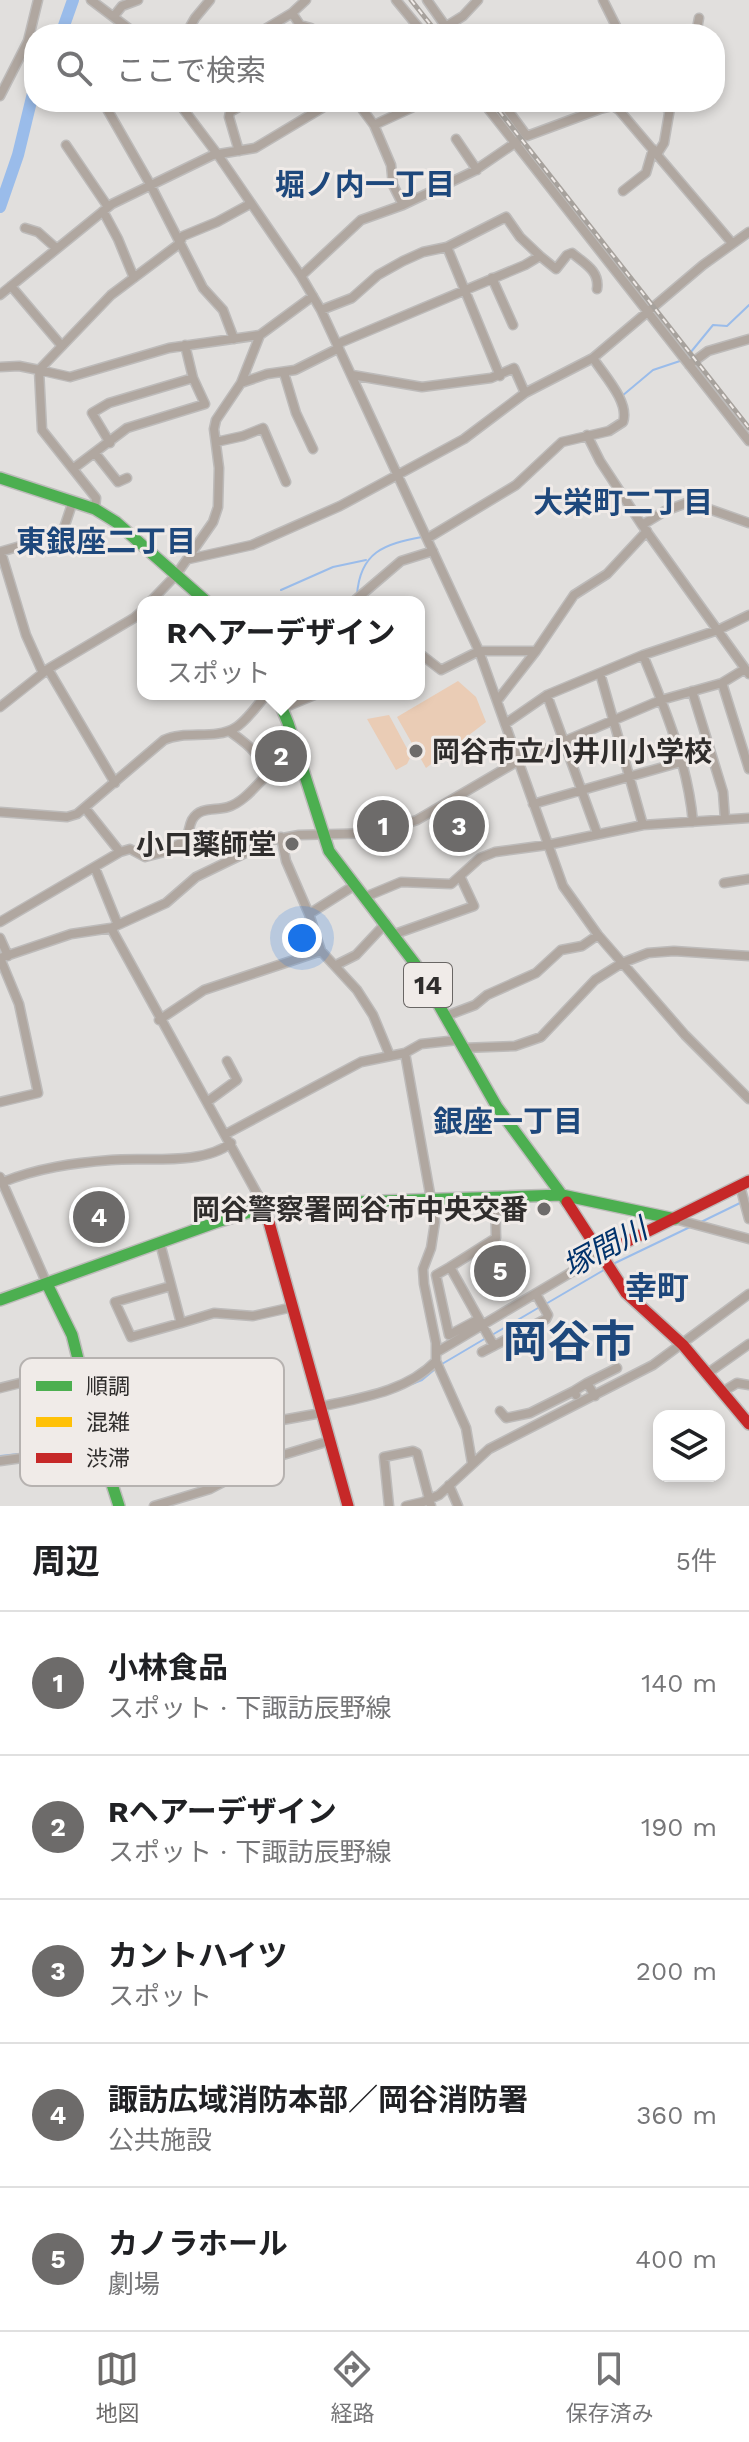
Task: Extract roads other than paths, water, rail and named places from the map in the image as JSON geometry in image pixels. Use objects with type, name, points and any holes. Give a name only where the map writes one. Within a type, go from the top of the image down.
[{"type":"street","points":[[32,24],[38,0]]},
{"type":"street","points":[[92,0],[114,16],[119,24]]},
{"type":"street","points":[[114,16],[122,6],[138,0]]},
{"type":"street","points":[[192,24],[210,0]]},
{"type":"street","points":[[274,24],[306,0]]},
{"type":"street","points":[[396,0],[416,24]]},
{"type":"street","points":[[427,0],[445,24]]},
{"type":"street","points":[[455,24],[478,0]]},
{"type":"street","points":[[603,0],[615,24]]},
{"type":"street","points":[[292,13],[299,24]]},
{"type":"street","points":[[698,24],[699,18]]},
{"type":"street","points":[[0,96],[24,48]]},
{"type":"street","points":[[0,65],[12,71]]},
{"type":"street","points":[[109,112],[203,288],[223,310],[234,339]]},
{"type":"street","points":[[186,112],[301,276],[321,310],[479,651],[563,886],[622,963],[685,1035],[749,1099]]},
{"type":"street","points":[[230,112],[239,151]]},
{"type":"street","points":[[0,295],[105,209],[213,155],[255,148],[313,112]]},
{"type":"street","points":[[364,112],[374,125],[391,165],[393,185],[403,205]]},
{"type":"street","points":[[374,125],[402,112]]},
{"type":"street","points":[[491,112],[689,365],[746,429],[749,441]]},
{"type":"street","points":[[509,112],[527,136]]},
{"type":"street","points":[[301,276],[361,220],[403,205],[477,170],[527,136],[592,112]]},
{"type":"street","points":[[621,112],[732,243]]},
{"type":"street","points":[[623,191],[646,173],[655,151],[664,143],[669,112]]},
{"type":"street","points":[[456,139],[477,170]]},
{"type":"street","points":[[66,145],[105,209],[134,278]]},
{"type":"street","points":[[95,509],[96,498],[42,430],[39,370],[111,295],[179,244],[183,236],[250,204]]},
{"type":"street","points":[[321,310],[352,298],[378,275],[403,261],[423,252],[447,247],[506,217],[520,237],[556,269],[572,253],[592,270],[598,280],[597,289]]},
{"type":"street","points":[[25,228],[38,232],[56,248]]},
{"type":"street","points":[[189,559],[252,545],[340,506],[464,439],[525,393],[593,358],[749,232]]},
{"type":"street","points":[[447,247],[500,376]]},
{"type":"street","points":[[241,383],[311,364],[338,346],[540,256]]},
{"type":"street","points":[[492,278],[513,325]]},
{"type":"street","points":[[11,286],[61,345]]},
{"type":"street","points":[[0,367],[19,366],[70,377],[185,345],[260,335],[313,296]]},
{"type":"street","points":[[156,596],[189,559],[213,522],[218,507],[216,420],[241,383],[260,335]]},
{"type":"street","points":[[689,365],[708,351],[749,339]]},
{"type":"street","points":[[74,468],[127,428],[205,404],[193,378],[185,345]]},
{"type":"street","points":[[428,538],[516,485],[562,442],[614,429],[625,417],[619,400],[593,358]]},
{"type":"street","points":[[352,375],[422,387],[500,376],[514,368],[525,393]]},
{"type":"street","points":[[284,373],[296,413],[313,449]]},
{"type":"street","points":[[110,443],[92,413],[109,403],[193,378]]},
{"type":"street","points":[[216,442],[263,428],[286,482]]},
{"type":"street","points":[[3,957],[71,934],[114,927],[166,903],[196,877],[281,837],[378,833],[406,824],[434,812],[518,761],[661,700],[722,683],[747,672],[644,528],[600,461],[587,435]]},
{"type":"street","points":[[95,453],[118,482],[127,478]]},
{"type":"street","points":[[0,478],[95,509],[116,522],[200,596]]},
{"type":"street","points":[[73,501],[62,534],[1,552],[26,635],[115,783]]},
{"type":"street","points":[[497,701],[574,595],[607,574],[644,528],[665,511],[689,502],[749,523]]},
{"type":"street","points":[[360,596],[401,561],[433,551]]},
{"type":"street","points":[[0,707],[46,671],[137,615]]},
{"type":"street","points":[[505,724],[547,695],[643,655],[718,630],[749,615]]},
{"type":"street","points":[[425,658],[441,670],[479,651],[536,651]]},
{"type":"street","points":[[643,655],[681,762],[690,793],[693,822]]},
{"type":"street","points":[[600,673],[643,825]]},
{"type":"street","points":[[722,683],[749,769]]},
{"type":"street","points":[[692,691],[723,792],[725,819]]},
{"type":"street","points":[[547,695],[597,833]]},
{"type":"street","points":[[0,812],[67,817],[85,808],[169,737],[229,731],[238,727],[262,700]]},
{"type":"street","name":"14","points":[[279,700],[329,851],[416,965],[497,1107],[562,1195],[626,1293],[683,1345],[749,1424]]},
{"type":"street","points":[[283,708],[302,700]]},
{"type":"street","points":[[0,922],[120,852],[130,849],[145,857],[168,851],[186,839],[191,821],[198,813],[209,808],[226,808],[248,794],[264,778],[262,766],[254,749],[229,731]]},
{"type":"street","points":[[533,804],[681,762]]},
{"type":"street","points":[[85,808],[120,852]]},
{"type":"street","points":[[365,897],[401,882],[451,884],[486,854],[643,825],[749,818]]},
{"type":"street","points":[[281,837],[286,861],[321,951],[357,990],[373,1015],[390,1056]]},
{"type":"street","points":[[95,868],[114,927],[159,1020],[265,1208],[348,1506]]},
{"type":"street","points":[[395,934],[474,906],[460,876]]},
{"type":"street","points":[[724,883],[749,879]]},
{"type":"street","points":[[309,914],[355,885]]},
{"type":"street","points":[[336,965],[356,955],[386,923]]},
{"type":"street","points":[[446,1016],[475,1005],[487,995],[536,973],[561,950],[582,946],[598,935]]},
{"type":"street","points":[[0,938],[3,957],[22,1013],[38,1093],[0,1102]]},
{"type":"street","points":[[159,1020],[204,990],[321,951]]},
{"type":"street","points":[[226,1134],[361,1062],[405,1053],[421,1044],[515,1046],[541,1037],[595,980],[622,963],[661,951],[749,956]]},
{"type":"street","points":[[405,1053],[435,1232],[423,1269],[437,1356],[466,1428],[472,1463]]},
{"type":"street","points":[[207,1102],[237,1080],[227,1061]]},
{"type":"street","points":[[78,1358],[72,1335],[2,1184],[35,1169],[114,1159],[144,1161],[185,1157],[220,1152],[231,1143]]},
{"type":"street","points":[[284,1418],[387,1391],[419,1376],[437,1356],[487,1332],[607,1263],[675,1219],[744,1191],[749,1219]]},
{"type":"street","points":[[0,1300],[265,1208],[294,1204],[562,1195],[675,1219],[749,1239]]},
{"type":"street","points":[[495,1196],[496,1238],[436,1275],[449,1335],[487,1332],[546,1319],[548,1315],[540,1301]]},
{"type":"street","points":[[160,1243],[181,1323]]},
{"type":"street","points":[[450,1267],[487,1332],[482,1352]]},
{"type":"street","points":[[171,1286],[115,1302],[131,1337],[214,1313],[253,1316],[293,1307]]},
{"type":"street","points":[[406,1506],[431,1503],[489,1449],[653,1365],[749,1294]]},
{"type":"street","points":[[708,1373],[749,1344]]},
{"type":"street","points":[[500,1411],[506,1418],[520,1417],[617,1368]]},
{"type":"street","points":[[0,1388],[20,1383]]},
{"type":"street","points":[[587,1383],[595,1396]]},
{"type":"street","points":[[724,1391],[737,1383],[749,1385]]},
{"type":"street","points":[[574,1391],[581,1403]]},
{"type":"street","points":[[284,1455],[329,1441]]},
{"type":"street","points":[[389,1506],[384,1457],[413,1451],[417,1453],[431,1503]]},
{"type":"street","points":[[0,1461],[20,1458]]},
{"type":"street","points":[[449,1485],[458,1506]]},
{"type":"street","points":[[113,1486],[119,1506]]},
{"type":"street","points":[[154,1506],[216,1486]]},
{"type":"waterway","points":[[65,24],[73,0]]},
{"type":"waterway","points":[[0,207],[28,112]]},
{"type":"waterway","points":[[686,358],[713,325],[727,326],[749,305]]},
{"type":"waterway","points":[[622,396],[653,370],[680,361]]},
{"type":"waterway","points":[[357,595],[363,569],[376,552],[422,537]]},
{"type":"waterway","points":[[281,590],[333,567],[366,560]]},
{"type":"waterway","name":"塚間川","points":[[699,1223],[740,1203]]},
{"type":"waterway","name":"塚間川","points":[[613,1264],[690,1227]]},
{"type":"waterway","name":"塚間川","points":[[544,1305],[604,1270]]},
{"type":"waterway","name":"塚間川","points":[[492,1335],[538,1308]]},
{"type":"waterway","name":"塚間川","points":[[442,1364],[486,1338]]},
{"type":"waterway","name":"塚間川","points":[[412,1384],[434,1370]]},
{"type":"waterway","name":"塚間川","points":[[0,1456],[20,1454]]},
{"type":"railway","points":[[411,0],[430,24]]},
{"type":"railway","points":[[500,112],[749,428]]},
{"type":"place","name":"岡谷市立小井川小学校","points":[[416,751]]},
{"type":"place","name":"Rヘアーデザイン","points":[[281,756]]},
{"type":"place","name":"小林食品","points":[[383,826]]},
{"type":"place","name":"カントハイツ","points":[[459,826]]},
{"type":"place","name":"小口薬師堂","points":[[292,844]]},
{"type":"place","name":"岡谷警察署岡谷市中央交番","points":[[544,1209]]},
{"type":"place","name":"諏訪広域消防本部／岡谷消防署","points":[[99,1217]]},
{"type":"place","name":"カノラホール","points":[[500,1271]]},
{"type":"district","name":"堀ノ内一丁目","points":[[365,185]]},
{"type":"district","name":"大栄町二丁目","points":[[623,503]]},
{"type":"district","name":"東銀座二丁目","points":[[106,542]]},
{"type":"district","name":"銀座一丁目","points":[[508,1122]]},
{"type":"district","name":"幸町","points":[[657,1288]]},
{"type":"district","name":"岡谷市","points":[[569,1342]]}]
